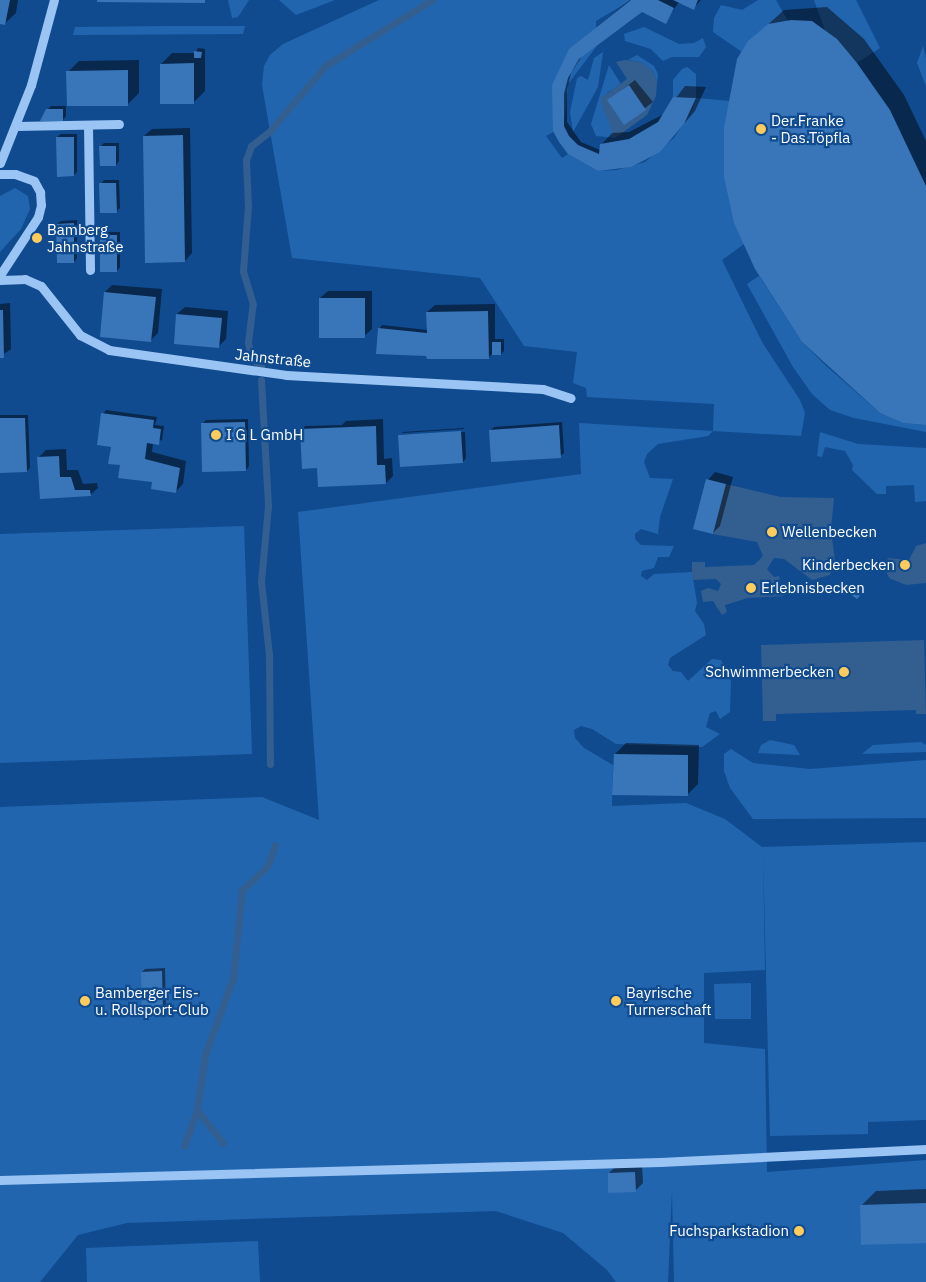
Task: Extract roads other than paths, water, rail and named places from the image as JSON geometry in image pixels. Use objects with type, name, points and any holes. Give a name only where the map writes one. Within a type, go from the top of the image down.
[{"type":"street","points":[[0,163],[16,126],[54,0]]},
{"type":"street","points":[[16,126],[119,124]]},
{"type":"street","points":[[88,126],[90,270]]},
{"type":"street","points":[[0,174],[15,174],[34,181],[40,192],[41,204],[38,217],[0,275]]},
{"type":"street","name":"Jahnstraße","points":[[0,280],[25,280],[41,286],[80,335],[109,350],[286,375],[543,389],[571,398]]},
{"type":"street","points":[[0,1180],[660,1162],[926,1149]]},
{"type":"waterway","points":[[261,366],[251,358],[248,342],[253,304],[243,271],[248,206],[246,160],[251,146],[269,132],[325,66],[432,0]]},
{"type":"waterway","points":[[261,380],[268,506],[261,581],[269,655],[270,764]]},
{"type":"waterway","points":[[184,1146],[197,1110],[205,1055],[233,978],[242,890],[267,867],[275,845]]},
{"type":"waterway","points":[[197,1110],[223,1143]]},
{"type":"place","name":"Der.Franke - Das.Töpfla","points":[[761,129]]},
{"type":"place","name":"Bamberg Jahnstraße","points":[[37,238]]},
{"type":"place","name":"I G L GmbH","points":[[216,435]]},
{"type":"place","name":"Wellenbecken","points":[[772,532]]},
{"type":"place","name":"Kinderbecken","points":[[905,565]]},
{"type":"place","name":"Erlebnisbecken","points":[[751,588]]},
{"type":"place","name":"Schwimmerbecken","points":[[844,672]]},
{"type":"place","name":"Bamberger Eis- u. Rollsport-Club","points":[[85,1001]]},
{"type":"place","name":"Bayrische Turnerschaft","points":[[616,1001]]},
{"type":"place","name":"Fuchsparkstadion","points":[[799,1231]]}]
